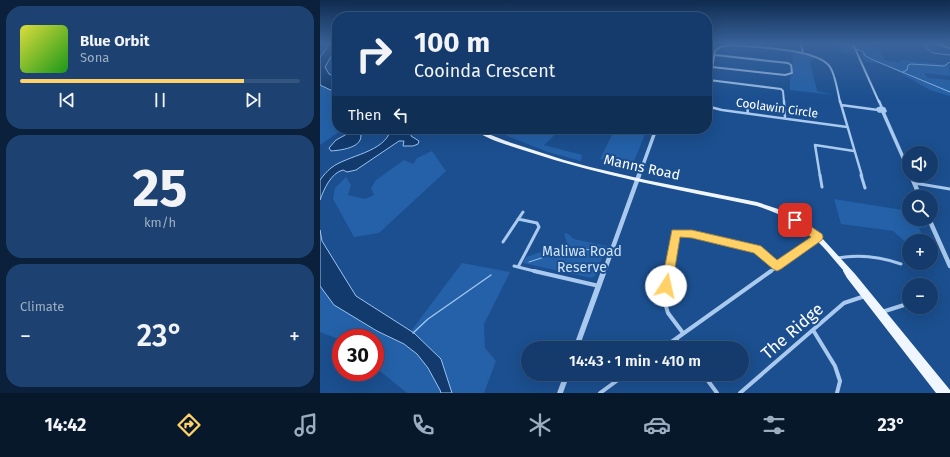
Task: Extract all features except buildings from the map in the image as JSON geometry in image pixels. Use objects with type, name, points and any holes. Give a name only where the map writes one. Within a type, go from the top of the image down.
[{"type":"main road","name":"Manns Road","points":[[485,134],[568,162],[773,209],[795,220],[818,237],[846,270],[865,296],[947,393]]},
{"type":"main road","name":"Manns Road","points":[[846,270],[854,276],[941,393]]},
{"type":"street","points":[[713,62],[712,67],[787,75],[792,73],[790,64],[782,62]]},
{"type":"street","points":[[826,62],[828,64],[841,105],[865,188]]},
{"type":"street","points":[[861,62],[902,156]]},
{"type":"street","points":[[712,78],[781,89],[783,91],[785,118]]},
{"type":"street","points":[[746,101],[748,113]]},
{"type":"street","points":[[841,105],[881,110]]},
{"type":"street","name":"Coolawin Circle","points":[[712,107],[847,126]]},
{"type":"street","points":[[579,341],[654,134]]},
{"type":"street","points":[[822,187],[816,145],[854,151]]},
{"type":"street","points":[[914,183],[950,189]]},
{"type":"street","points":[[914,183],[917,190]]},
{"type":"street","points":[[503,242],[523,212]]},
{"type":"street","points":[[518,219],[537,223],[539,227],[516,267],[599,286]]},
{"type":"street","points":[[932,226],[950,266]]},
{"type":"street","points":[[683,333],[668,313],[664,300],[676,232],[692,234],[757,249],[777,266]]},
{"type":"street","points":[[672,341],[818,237]]},
{"type":"street","points":[[836,258],[852,255],[869,255],[901,264]]},
{"type":"street","name":"The Ridge","points":[[740,393],[844,303],[865,296]]},
{"type":"street","points":[[880,312],[902,306]]},
{"type":"street","points":[[812,330],[836,366],[840,381],[837,393]]},
{"type":"street","points":[[560,393],[564,381]]},
{"type":"street","points":[[600,393],[616,381]]},
{"type":"street","points":[[708,381],[717,393]]},
{"type":"green space","points":[[810,62],[817,91],[834,95],[790,90],[790,77],[793,75],[791,63]]},
{"type":"green space","points":[[868,62],[923,62],[949,65],[950,76],[924,73],[928,78],[950,80],[950,96],[930,90],[895,70],[881,64]]},
{"type":"green space","points":[[320,85],[332,91],[332,134],[336,134],[320,145]]},
{"type":"green space","points":[[503,134],[556,134],[544,145],[582,155],[581,161],[548,152]]},
{"type":"green space","points":[[612,134],[645,134],[633,164],[600,159]]},
{"type":"green space","points":[[432,151],[446,171],[379,233],[354,237],[333,199],[335,188],[346,177],[351,185],[348,195],[365,199],[374,195],[371,188],[376,180],[404,160],[413,164],[417,158]]},
{"type":"green space","points":[[834,199],[902,210],[902,226],[927,227],[919,228],[922,234],[902,234],[902,239],[893,231],[841,224]]},
{"type":"green space","name":"Maliwa Road Reserve","points":[[567,233],[574,239],[607,246],[595,276],[591,278],[523,263],[526,257],[567,243],[564,234]]},
{"type":"green space","points":[[462,263],[510,272],[484,324],[485,348],[496,361],[484,393],[452,393],[441,359],[411,331]]},
{"type":"green space","points":[[320,286],[339,304],[374,329],[332,329],[332,337],[320,332]]},
{"type":"green space","points":[[384,334],[403,344],[421,358],[441,393],[407,393],[384,374]]},
{"type":"shaded area","points":[[320,62],[328,62],[325,67],[329,74],[332,76],[332,91],[320,85]]},
{"type":"shaded area","points":[[347,134],[361,135],[357,144],[342,150],[331,151],[329,148],[336,140]]},
{"type":"shaded area","points":[[388,134],[412,134],[411,136],[419,141],[418,144],[413,146],[403,146],[404,141],[399,141],[356,170],[347,172],[343,170],[335,174],[328,182],[320,200],[320,180],[331,168],[346,160],[365,153],[381,143]]},
{"type":"shaded area","points":[[320,230],[322,241],[356,296],[414,333],[441,359],[452,393],[441,393],[428,368],[417,354],[404,344],[384,334],[384,329],[374,329],[334,305],[320,286]]},
{"type":"waterway","points":[[879,62],[950,92]]},
{"type":"waterway","points":[[903,72],[907,70],[908,65],[911,64],[944,66],[949,62]]},
{"type":"waterway","points":[[529,262],[569,249],[597,250]]},
{"type":"waterway","points":[[413,333],[428,319],[491,275]]},
{"type":"route","points":[[666,286],[676,232],[692,234],[757,249],[777,266],[818,237],[795,220]]}]
